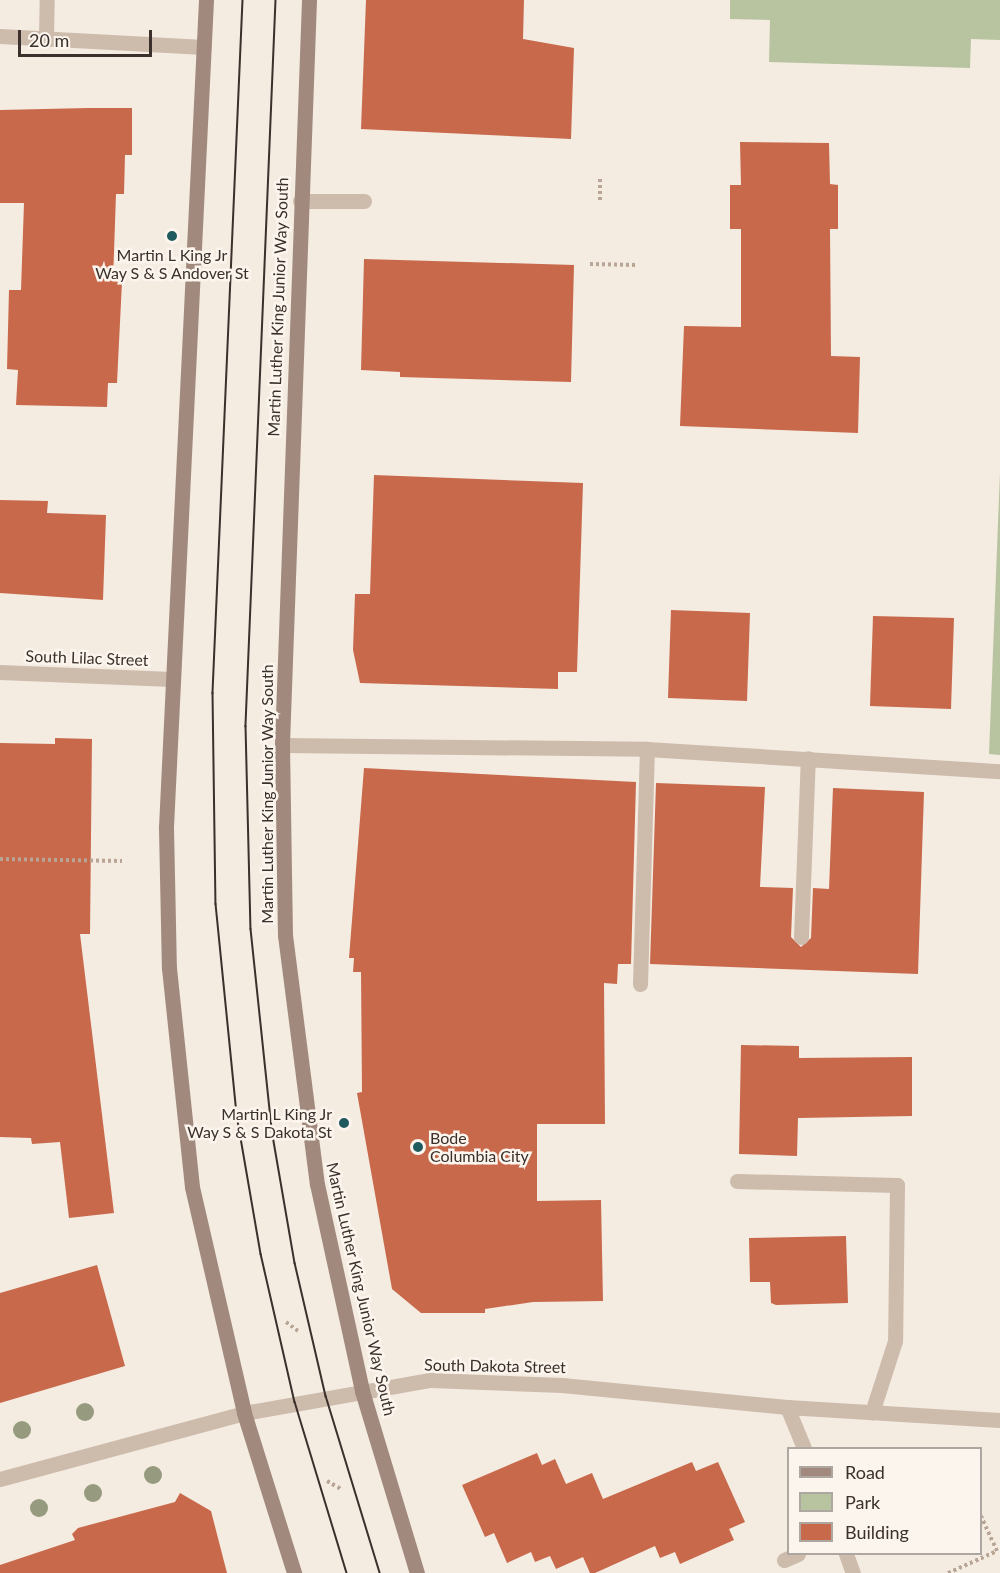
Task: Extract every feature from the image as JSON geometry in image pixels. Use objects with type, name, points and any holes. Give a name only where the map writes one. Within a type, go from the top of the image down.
[{"type":"main road","points":[[206,0],[166,828],[169,968],[192,1188],[244,1413],[294,1573]]},
{"type":"main road","name":"Martin Luther King Junior Way South","points":[[309,0],[282,745],[285,935],[293,1025],[317,1184],[362,1390],[417,1573]]},
{"type":"street","points":[[46,39],[47,0]]},
{"type":"street","points":[[0,36],[204,47]]},
{"type":"street","points":[[300,201],[364,201]]},
{"type":"street","name":"South Lilac Street","points":[[0,672],[172,679]]},
{"type":"street","points":[[282,745],[647,749],[1000,771]]},
{"type":"street","points":[[640,984],[647,749]]},
{"type":"street","points":[[801,937],[808,758]]},
{"type":"street","points":[[737,1181],[897,1185],[895,1341],[872,1412]]},
{"type":"street","name":"South Dakota Street","points":[[0,1479],[244,1413],[362,1390],[430,1380],[550,1384],[787,1407],[1000,1420]]},
{"type":"street","points":[[787,1407],[803,1447]]},
{"type":"street","points":[[846,1555],[853,1573]]},
{"type":"path","points":[[600,179],[600,202]]},
{"type":"path","points":[[590,264],[638,266]]},
{"type":"path","points":[[0,859],[122,861]]},
{"type":"path","points":[[286,1322],[298,1331]]},
{"type":"path","points":[[327,1481],[341,1489]]},
{"type":"path","points":[[948,1573],[997,1551],[982,1516]]},
{"type":"green space","points":[[730,0],[1000,0],[1000,40],[971,39],[970,68],[769,62],[770,20],[730,19]]},
{"type":"green space","points":[[1000,472],[1000,755],[989,754]]},
{"type":"building","points":[[366,0],[524,0],[523,39],[574,48],[571,139],[361,129]]},
{"type":"building","points":[[132,108],[132,155],[125,155],[124,194],[116,194],[113,281],[122,282],[117,383],[108,383],[107,407],[16,405],[18,370],[7,369],[9,290],[21,290],[24,203],[0,203],[0,110]]},
{"type":"building","points":[[740,142],[829,143],[830,184],[838,185],[838,229],[830,229],[831,356],[860,357],[858,433],[680,426],[684,326],[741,327],[741,229],[730,229],[730,185],[741,185]]},
{"type":"building","points":[[364,259],[574,265],[571,382],[400,377],[400,372],[361,370]]},
{"type":"building","points":[[374,475],[583,483],[577,672],[558,672],[558,689],[360,683],[353,650],[355,594],[370,594]]},
{"type":"building","points":[[0,500],[48,501],[47,513],[106,515],[103,600],[0,593]]},
{"type":"building","points":[[671,610],[750,613],[747,701],[668,698]]},
{"type":"building","points":[[873,616],[954,618],[951,709],[870,706]]},
{"type":"building","points":[[55,738],[92,739],[90,934],[80,934],[114,1213],[69,1218],[60,1142],[32,1144],[31,1138],[0,1137],[0,743],[55,744]]},
{"type":"building","points":[[364,768],[636,782],[631,964],[618,964],[617,984],[604,983],[605,1124],[537,1124],[537,1201],[601,1200],[603,1301],[533,1302],[485,1309],[485,1313],[421,1313],[392,1289],[357,1093],[362,1092],[361,972],[353,972],[354,958],[349,958]]},
{"type":"building","points":[[656,783],[765,787],[760,887],[793,888],[791,937],[801,947],[811,938],[813,888],[829,889],[833,788],[924,792],[918,974],[650,964]]},
{"type":"building","points":[[741,1045],[799,1046],[799,1058],[912,1057],[912,1116],[798,1118],[797,1156],[739,1154]]},
{"type":"building","points":[[846,1236],[848,1303],[776,1305],[771,1303],[770,1282],[750,1282],[749,1238]]},
{"type":"building","points":[[97,1265],[125,1366],[0,1403],[0,1293]]},
{"type":"building","points":[[537,1453],[542,1465],[555,1459],[566,1484],[592,1473],[603,1499],[692,1462],[696,1471],[718,1462],[745,1522],[729,1529],[734,1540],[680,1564],[675,1552],[660,1558],[655,1546],[595,1573],[590,1573],[583,1557],[556,1569],[550,1556],[535,1562],[531,1552],[507,1563],[494,1533],[485,1537],[462,1485]]},
{"type":"building","points":[[180,1493],[211,1511],[227,1573],[0,1573],[0,1565],[75,1540],[72,1534],[78,1528],[175,1502]]},
{"type":"tram line","points":[[243,0],[213,693],[216,904],[237,1115],[261,1254],[295,1402],[347,1573]]},
{"type":"tram line","points":[[276,0],[246,726],[251,929],[272,1130],[295,1263],[326,1396],[380,1573]]},
{"type":"place","name":"Martin L King Jr Way S & S Andover St","points":[[172,236]]},
{"type":"place","name":"Martin L King Jr Way S & S Dakota St","points":[[344,1123]]},
{"type":"place","name":"Bode Columbia City","points":[[418,1147]]}]
